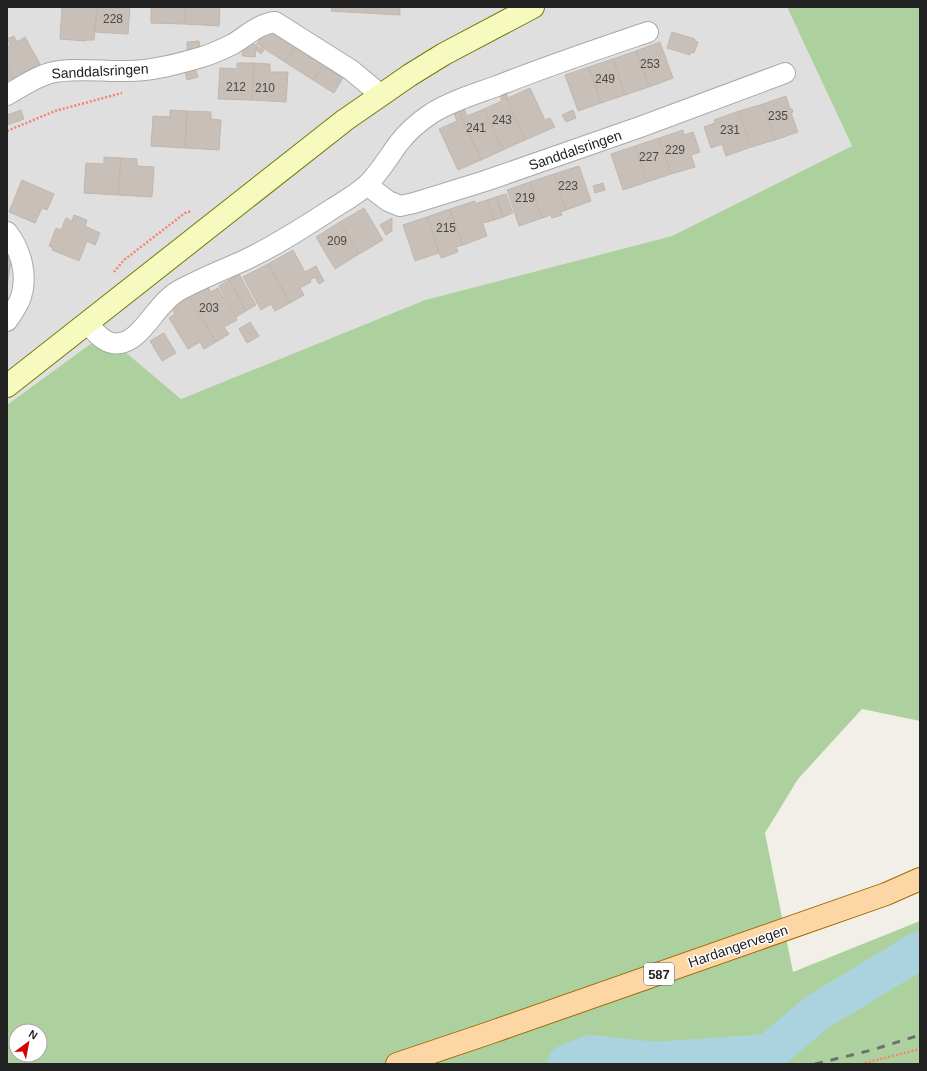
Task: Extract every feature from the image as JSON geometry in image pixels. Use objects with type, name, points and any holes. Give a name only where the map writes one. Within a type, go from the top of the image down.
[{"type":"main road","points":[[7,386],[345,120],[444,54],[534,7]]},
{"type":"main road","name":"Hardangervegen","points":[[397,1064],[886,894],[920,879]]},
{"type":"street","name":"Sanddalsringen","points":[[7,95],[36,78],[60,71],[128,71],[178,64],[232,45],[265,23],[276,22],[351,70],[381,95]]},
{"type":"street","points":[[88,323],[109,343],[119,344],[131,340],[139,333],[163,303],[176,292],[273,246],[367,185],[399,143],[411,130],[433,113],[455,102],[532,72],[648,32]]},
{"type":"street","name":"Sanddalsringen","points":[[367,185],[388,201],[400,206],[414,203],[485,181],[640,127],[785,73]]},
{"type":"street","points":[[7,232],[14,241],[21,257],[24,271],[21,296],[16,309],[7,321]]},
{"type":"path","points":[[7,131],[55,111],[129,91]]},
{"type":"path","points":[[861,1064],[920,1049]]},
{"type":"shaded area","points":[[7,7],[787,7],[852,146],[672,236],[425,300],[181,399],[104,334],[7,405]]},
{"type":"green space","points":[[787,7],[920,7],[920,721],[862,709],[798,779],[765,833],[793,972],[920,921],[920,1064],[7,1064],[7,405],[104,334],[181,399],[425,300],[672,236],[852,146]]},
{"type":"building","points":[[62,7],[97,7],[94,40],[86,41],[60,39]]},
{"type":"building","points":[[97,7],[130,7],[128,34],[95,32]]},
{"type":"building","points":[[151,7],[185,7],[185,24],[151,23]]},
{"type":"building","points":[[185,7],[220,7],[219,26],[185,24]]},
{"type":"building","points":[[332,7],[366,7],[365,13],[331,11]]},
{"type":"building","points":[[366,7],[400,7],[400,15],[365,13]]},
{"type":"building","points":[[266,28],[295,47],[285,62],[257,44]]},
{"type":"building","points":[[672,32],[695,39],[694,41],[698,42],[694,53],[691,52],[690,55],[667,48]]},
{"type":"building","points":[[14,36],[17,42],[25,37],[40,64],[13,78],[7,67],[7,47],[10,45],[7,39]]},
{"type":"building","points":[[199,41],[200,49],[187,52],[187,42]]},
{"type":"building","points":[[660,42],[673,78],[649,87],[636,51]]},
{"type":"building","points":[[243,43],[257,45],[256,46],[264,50],[261,54],[256,50],[255,57],[242,56]]},
{"type":"building","points":[[295,47],[323,65],[313,80],[285,62]]},
{"type":"building","points":[[636,51],[649,87],[625,95],[613,59]]},
{"type":"building","points":[[613,59],[625,95],[601,103],[589,67]]},
{"type":"building","points":[[237,63],[254,63],[252,100],[218,99],[220,68],[237,69]]},
{"type":"building","points":[[254,63],[270,64],[270,72],[288,72],[286,102],[252,100]]},
{"type":"building","points":[[323,65],[343,78],[334,93],[313,80]]},
{"type":"building","points":[[7,67],[13,78],[7,81]]},
{"type":"building","points":[[589,67],[601,103],[578,111],[565,75]]},
{"type":"building","points":[[195,68],[198,77],[187,80],[185,71]]},
{"type":"building","points":[[530,88],[545,120],[550,118],[555,127],[525,140],[503,90],[504,89],[508,98]]},
{"type":"building","points":[[503,90],[525,140],[503,150],[484,109],[502,101],[498,92]]},
{"type":"building","points":[[786,96],[790,109],[792,109],[793,112],[791,113],[798,132],[775,140],[763,104]]},
{"type":"building","points":[[763,104],[775,140],[751,147],[739,111]]},
{"type":"building","points":[[463,107],[467,116],[484,109],[503,150],[481,160],[458,109]]},
{"type":"building","points":[[458,109],[481,160],[458,170],[439,129],[457,121],[453,111]]},
{"type":"building","points":[[21,110],[24,119],[7,125],[7,115]]},
{"type":"building","points":[[170,110],[187,111],[185,148],[151,146],[153,116],[170,117]]},
{"type":"building","points":[[573,110],[576,118],[566,122],[562,115]]},
{"type":"building","points":[[187,111],[211,112],[211,119],[221,120],[219,150],[185,148]]},
{"type":"building","points":[[739,111],[751,147],[726,156],[722,144],[711,148],[704,127],[715,123],[714,120]]},
{"type":"building","points":[[683,130],[684,135],[693,132],[700,152],[691,155],[695,167],[671,174],[659,138]]},
{"type":"building","points":[[659,138],[671,174],[647,182],[635,146]]},
{"type":"building","points":[[635,146],[647,182],[623,190],[611,154]]},
{"type":"building","points":[[104,157],[121,158],[118,195],[84,193],[86,163],[104,164]]},
{"type":"building","points":[[121,158],[137,159],[137,166],[154,167],[152,197],[118,195]]},
{"type":"building","points":[[579,166],[591,201],[566,210],[554,174]]},
{"type":"building","points":[[554,174],[566,210],[561,212],[562,215],[552,218],[551,215],[542,218],[530,182]]},
{"type":"building","points":[[22,180],[54,194],[47,210],[42,208],[35,223],[9,212]]},
{"type":"building","points":[[530,182],[542,218],[519,226],[507,190]]},
{"type":"building","points":[[603,183],[605,190],[595,193],[593,186]]},
{"type":"building","points":[[506,194],[513,213],[503,217],[496,197]]},
{"type":"building","points":[[496,197],[503,217],[494,220],[487,200]]},
{"type":"building","points":[[487,200],[494,220],[484,223],[477,203]]},
{"type":"building","points":[[475,201],[487,236],[463,245],[450,209]]},
{"type":"building","points":[[364,208],[383,240],[359,254],[340,222]]},
{"type":"building","points":[[450,209],[463,245],[456,247],[458,252],[441,258],[427,217]]},
{"type":"building","points":[[74,215],[87,220],[85,226],[100,233],[95,245],[87,241],[79,261],[52,250],[53,248],[49,246],[56,228],[61,230],[66,218],[72,221]]},
{"type":"building","points":[[427,217],[439,253],[415,261],[403,225]]},
{"type":"building","points":[[392,218],[392,231],[386,235],[380,225]]},
{"type":"building","points":[[340,222],[359,254],[335,269],[316,237]]},
{"type":"building","points":[[293,250],[305,272],[316,266],[324,281],[319,284],[315,277],[310,280],[311,282],[300,288],[304,295],[290,303],[268,264]]},
{"type":"building","points":[[7,255],[10,255],[8,261],[11,262],[7,286]]},
{"type":"building","points":[[268,264],[290,303],[275,311],[271,304],[261,310],[243,277]]},
{"type":"building","points":[[239,274],[256,305],[246,311],[229,280]]},
{"type":"building","points":[[229,280],[246,311],[236,317],[219,286]]},
{"type":"building","points":[[207,286],[211,292],[218,288],[237,320],[224,327],[229,334],[216,342],[189,297]]},
{"type":"building","points":[[189,297],[216,342],[204,349],[200,342],[188,349],[169,318],[175,314],[171,307]]},
{"type":"building","points":[[250,322],[259,336],[247,343],[239,329]]},
{"type":"building","points":[[164,333],[176,353],[162,361],[150,341]]},
{"type":"waterway","points":[[566,1064],[590,1054],[655,1061],[769,1053],[816,1013],[920,950]]},
{"type":"railway","points":[[815,1064],[872,1050],[920,1035]]}]
